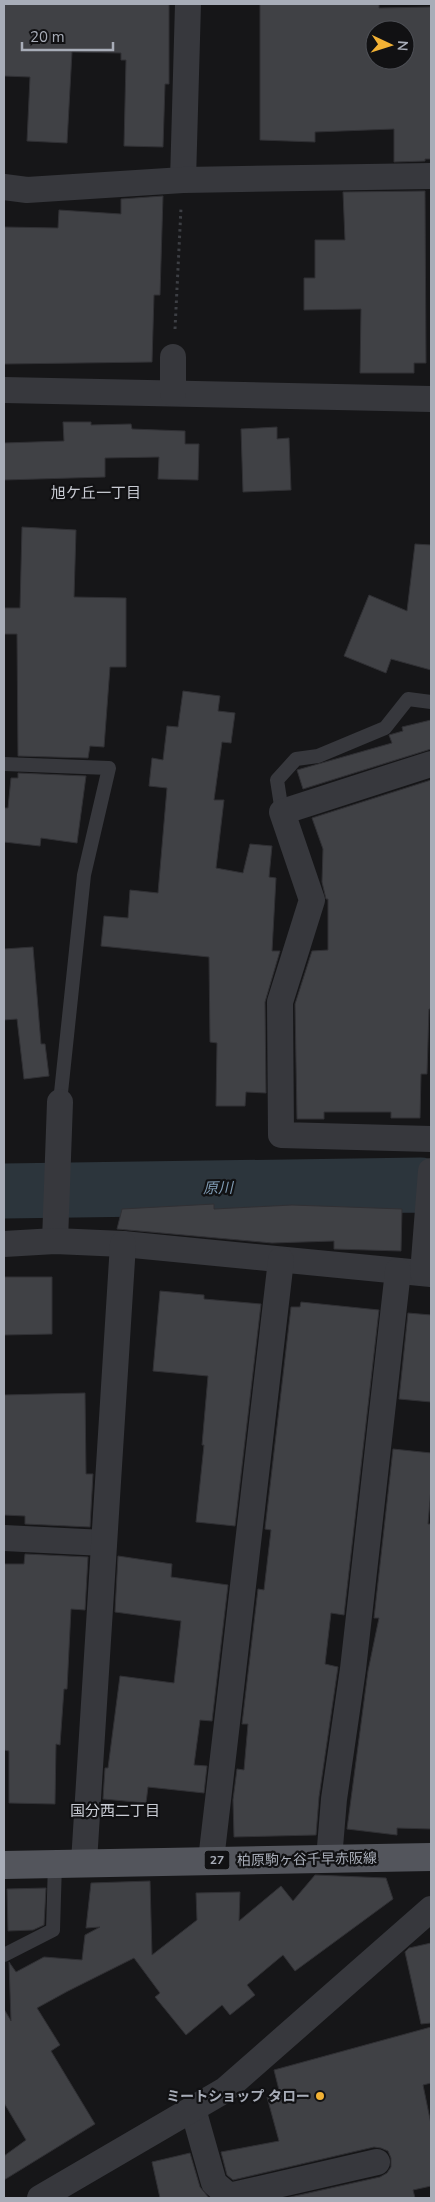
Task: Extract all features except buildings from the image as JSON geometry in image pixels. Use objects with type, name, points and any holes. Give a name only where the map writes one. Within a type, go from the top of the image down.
[{"type":"main road","name":"柏原駒ヶ谷千早赤阪線","points":[[4,1865],[84,1862],[431,1857]]},
{"type":"street","points":[[183,180],[188,4]]},
{"type":"street","points":[[4,187],[27,190],[183,180],[431,176]]},
{"type":"street","points":[[173,393],[174,357]]},
{"type":"street","points":[[4,390],[431,399]]},
{"type":"street","points":[[431,764],[282,812],[312,900],[280,1002],[281,1135],[431,1139]]},
{"type":"street","points":[[55,1241],[60,1102]]},
{"type":"street","points":[[329,1859],[334,1798],[353,1669],[418,1273],[431,1170]]},
{"type":"street","points":[[4,1244],[55,1241],[123,1244],[418,1273]]},
{"type":"street","points":[[84,1862],[123,1244]]},
{"type":"street","points":[[211,1860],[281,1260]]},
{"type":"street","points":[[4,1538],[104,1542]]},
{"type":"street","points":[[40,2198],[225,2090],[431,1909]]},
{"type":"street","points":[[193,2109],[214,2183],[229,2196],[377,2162]]},
{"type":"lane","points":[[282,812],[277,780],[296,759],[318,756],[385,728],[408,699],[431,702]]},
{"type":"lane","points":[[4,764],[109,768],[84,875],[60,1102]]},
{"type":"lane","points":[[4,1956],[54,1930],[55,1863]]},
{"type":"path","points":[[174,357],[183,180]]},
{"type":"waterway","name":"原川","points":[[4,1191],[421,1185],[431,1188]]},
{"type":"place","name":"ミートショップ タロー","points":[[320,2096]]},
{"type":"district","name":"旭ケ丘一丁目","points":[[96,493]]},
{"type":"district","name":"国分西二丁目","points":[[115,1811]]}]
